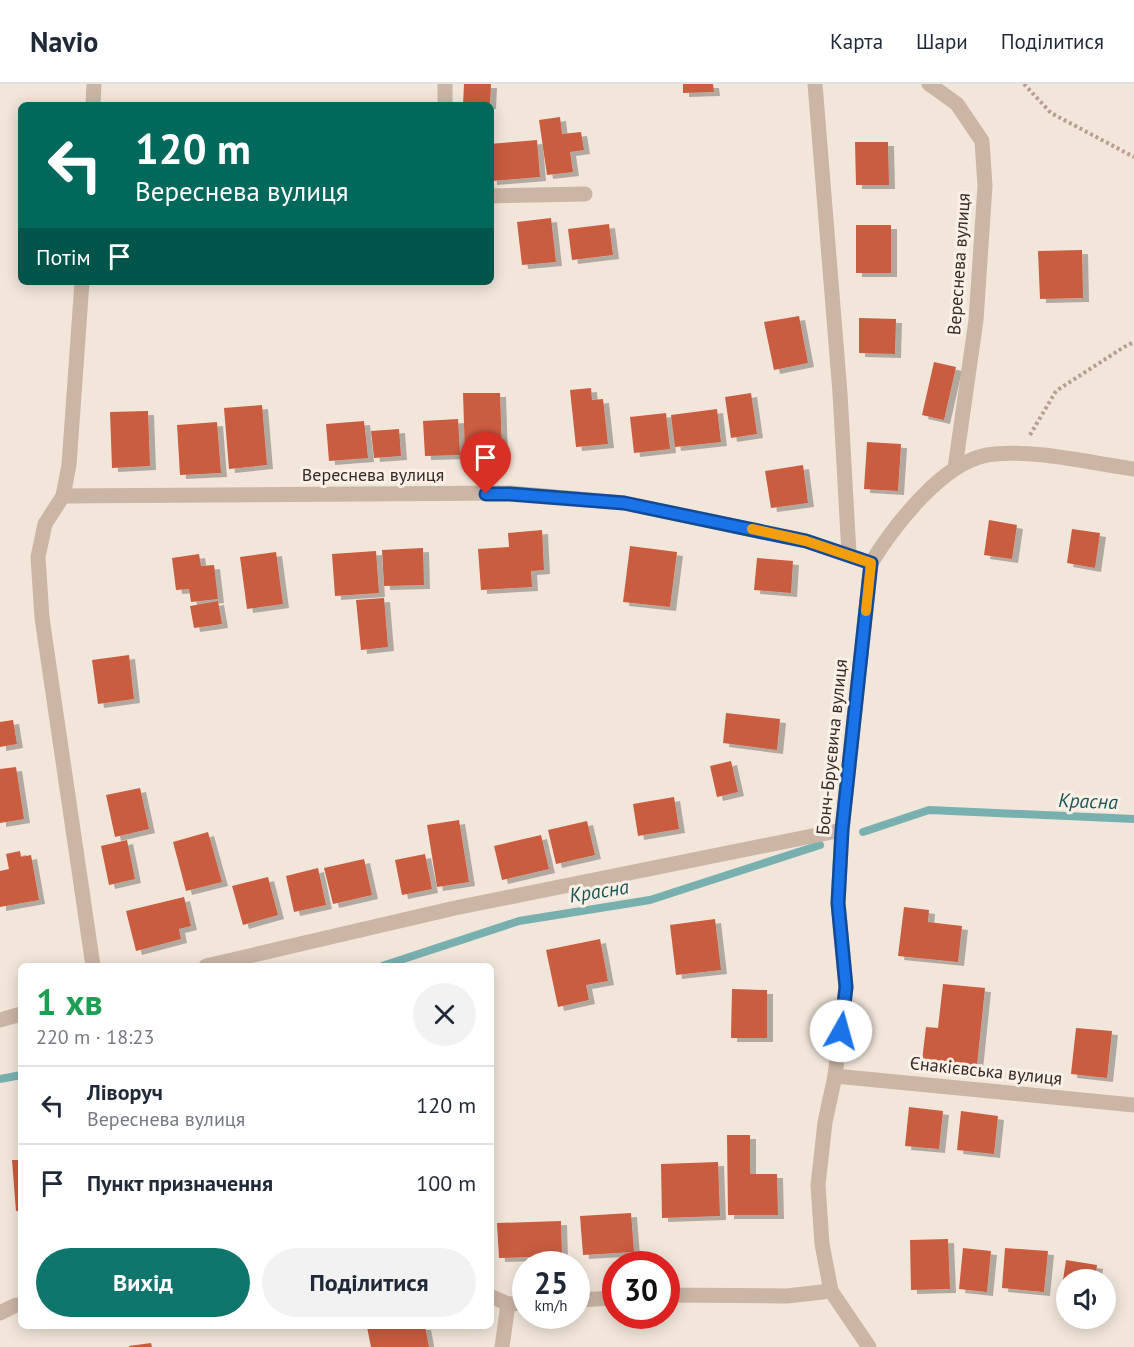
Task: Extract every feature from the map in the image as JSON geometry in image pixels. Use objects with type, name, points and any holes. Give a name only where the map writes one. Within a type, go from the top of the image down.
[{"type":"street","points":[[93,84],[93,102]]},
{"type":"street","points":[[445,84],[445,102]]},
{"type":"street","points":[[815,84],[840,393],[849,554]]},
{"type":"street","name":"Вереснева вулиця","points":[[929,84],[957,104],[982,141],[985,186],[976,321],[955,468]]},
{"type":"street","points":[[494,196],[585,194]]},
{"type":"street","points":[[82,285],[69,465],[63,496],[45,524],[38,557],[42,618],[93,963]]},
{"type":"street","points":[[871,563],[887,536],[920,499],[955,468],[985,455],[1020,453],[1134,469]]},
{"type":"street","name":"Вереснева вулиця","points":[[63,496],[510,494],[624,503],[806,541],[871,563]]},
{"type":"street","name":"Бонч-Бруєвича вулиця","points":[[869,1347],[831,1291],[822,1244],[818,1185],[825,1122],[835,1076],[846,987],[838,903],[842,830],[871,563]]},
{"type":"street","points":[[219,963],[455,908],[842,830]]},
{"type":"street","points":[[0,1020],[18,1015]]},
{"type":"street","name":"Єнакієвська вулиця","points":[[835,1076],[1134,1105]]},
{"type":"street","points":[[680,1295],[787,1296],[831,1291]]},
{"type":"street","points":[[494,1298],[512,1304]]},
{"type":"street","points":[[502,1347],[508,1304]]},
{"type":"street","points":[[0,1313],[18,1305]]},
{"type":"path","points":[[1024,84],[1051,113],[1134,157]]},
{"type":"path","points":[[1020,453],[1056,391],[1124,346],[1134,342]]},
{"type":"building","points":[[464,84],[491,84],[490,102],[463,102]]},
{"type":"building","points":[[683,84],[713,84],[714,92],[683,93]]},
{"type":"building","points":[[560,117],[562,134],[581,132],[584,150],[570,152],[573,172],[547,175],[539,120]]},
{"type":"building","points":[[537,140],[540,177],[494,181],[494,144]]},
{"type":"building","points":[[855,142],[888,142],[889,185],[856,185]]},
{"type":"building","points":[[551,218],[556,262],[522,265],[517,222]]},
{"type":"building","points":[[609,224],[613,255],[572,260],[568,229]]},
{"type":"building","points":[[856,225],[891,225],[891,273],[856,273]]},
{"type":"building","points":[[1082,250],[1083,298],[1040,299],[1038,251]]},
{"type":"building","points":[[799,316],[808,363],[774,370],[764,322]]},
{"type":"building","points":[[859,318],[896,319],[895,354],[859,353]]},
{"type":"building","points":[[934,362],[956,367],[944,420],[922,415]]},
{"type":"building","points":[[591,388],[592,400],[603,399],[608,444],[576,447],[570,390]]},
{"type":"building","points":[[463,393],[500,393],[502,455],[465,456]]},
{"type":"building","points":[[751,393],[757,434],[731,438],[725,397]]},
{"type":"building","points":[[262,405],[267,465],[229,469],[224,408]]},
{"type":"building","points":[[717,409],[721,442],[675,447],[671,415]]},
{"type":"building","points":[[148,411],[150,466],[112,468],[110,412]]},
{"type":"building","points":[[666,413],[670,449],[634,453],[630,417]]},
{"type":"building","points":[[458,419],[460,455],[425,456],[423,421]]},
{"type":"building","points":[[364,421],[368,458],[329,461],[326,424]]},
{"type":"building","points":[[217,422],[221,473],[180,475],[177,425]]},
{"type":"building","points":[[399,429],[401,456],[374,458],[371,431]]},
{"type":"building","points":[[867,442],[901,444],[898,491],[864,489]]},
{"type":"building","points":[[803,465],[808,503],[771,508],[765,471]]},
{"type":"building","points":[[989,520],[1017,525],[1012,559],[984,555]]},
{"type":"building","points":[[1072,529],[1100,533],[1095,568],[1067,563]]},
{"type":"building","points":[[542,530],[544,570],[531,571],[532,587],[481,590],[478,549],[509,547],[508,533]]},
{"type":"building","points":[[630,546],[677,552],[670,607],[623,602]]},
{"type":"building","points":[[423,548],[424,585],[384,586],[382,550]]},
{"type":"building","points":[[376,551],[379,593],[335,596],[332,554]]},
{"type":"building","points":[[276,552],[283,604],[247,609],[240,557]]},
{"type":"building","points":[[199,554],[201,566],[214,565],[218,599],[191,602],[189,589],[176,590],[172,558]]},
{"type":"building","points":[[757,558],[793,561],[791,593],[754,590]]},
{"type":"building","points":[[384,598],[388,647],[361,650],[356,600]]},
{"type":"building","points":[[218,601],[222,624],[194,628],[190,606]]},
{"type":"building","points":[[129,655],[134,699],[98,704],[92,660]]},
{"type":"building","points":[[726,713],[780,719],[777,750],[723,743]]},
{"type":"building","points":[[13,720],[17,744],[0,747],[0,722]]},
{"type":"building","points":[[731,761],[738,792],[717,797],[710,766]]},
{"type":"building","points":[[16,767],[24,819],[0,823],[0,769]]},
{"type":"building","points":[[140,788],[149,829],[115,837],[106,795]]},
{"type":"building","points":[[674,797],[679,829],[638,836],[633,804]]},
{"type":"building","points":[[459,820],[469,882],[437,887],[427,825]]},
{"type":"building","points":[[587,821],[595,855],[556,864],[548,830]]},
{"type":"building","points":[[208,832],[222,882],[186,891],[173,842]]},
{"type":"building","points":[[541,835],[549,869],[502,880],[494,846]]},
{"type":"building","points":[[127,840],[135,879],[109,885],[101,846]]},
{"type":"building","points":[[20,851],[21,857],[31,855],[39,900],[0,907],[0,871],[9,869],[6,854]]},
{"type":"building","points":[[425,854],[432,889],[402,895],[395,860]]},
{"type":"building","points":[[364,859],[372,895],[333,904],[324,868]]},
{"type":"building","points":[[318,868],[326,905],[294,912],[286,876]]},
{"type":"building","points":[[268,877],[278,915],[243,925],[232,886]]},
{"type":"building","points":[[184,897],[191,926],[179,929],[181,939],[136,951],[126,911]]},
{"type":"building","points":[[904,907],[929,910],[928,922],[962,926],[958,962],[898,956]]},
{"type":"building","points":[[715,919],[721,970],[676,975],[670,925]]},
{"type":"building","points":[[600,939],[608,981],[586,985],[589,1000],[558,1007],[546,950]]},
{"type":"building","points":[[943,984],[985,988],[976,1075],[921,1069],[926,1027],[938,1028]]},
{"type":"building","points":[[732,989],[767,990],[767,1038],[731,1038]]},
{"type":"building","points":[[1076,1028],[1112,1031],[1107,1078],[1071,1074]]},
{"type":"building","points":[[909,1107],[943,1111],[939,1149],[905,1146]]},
{"type":"building","points":[[961,1111],[998,1116],[994,1154],[957,1150]]},
{"type":"building","points":[[727,1135],[750,1135],[750,1174],[777,1174],[778,1215],[728,1215]]},
{"type":"building","points":[[12,1160],[18,1160],[18,1211],[16,1211]]},
{"type":"building","points":[[718,1162],[720,1216],[662,1218],[661,1164]]},
{"type":"building","points":[[631,1213],[634,1251],[602,1251],[602,1254],[590,1255],[590,1251],[583,1251],[580,1216]]},
{"type":"building","points":[[561,1221],[562,1251],[512,1251],[512,1258],[499,1258],[497,1223]]},
{"type":"building","points":[[948,1239],[950,1289],[911,1290],[910,1240]]},
{"type":"building","points":[[963,1248],[991,1251],[987,1292],[959,1289]]},
{"type":"building","points":[[1005,1248],[1048,1251],[1044,1292],[1002,1288]]},
{"type":"building","points":[[1066,1260],[1097,1265],[1096,1269],[1065,1269]]},
{"type":"building","points":[[367,1329],[426,1329],[429,1347],[371,1347]]},
{"type":"building","points":[[151,1343],[152,1347],[129,1347],[129,1346]]},
{"type":"waterway","name":"Красна","points":[[863,832],[929,810],[1134,819]]},
{"type":"waterway","name":"Красна","points":[[391,963],[519,921],[650,900],[820,845]]},
{"type":"waterway","name":"Красна","points":[[0,1079],[18,1076]]},
{"type":"slow traffic","points":[[752,529],[806,541],[871,563],[866,611]]},
{"type":"route","points":[[486,494],[624,503],[806,541],[871,563],[842,830],[838,903],[846,987],[841,1031]]}]
